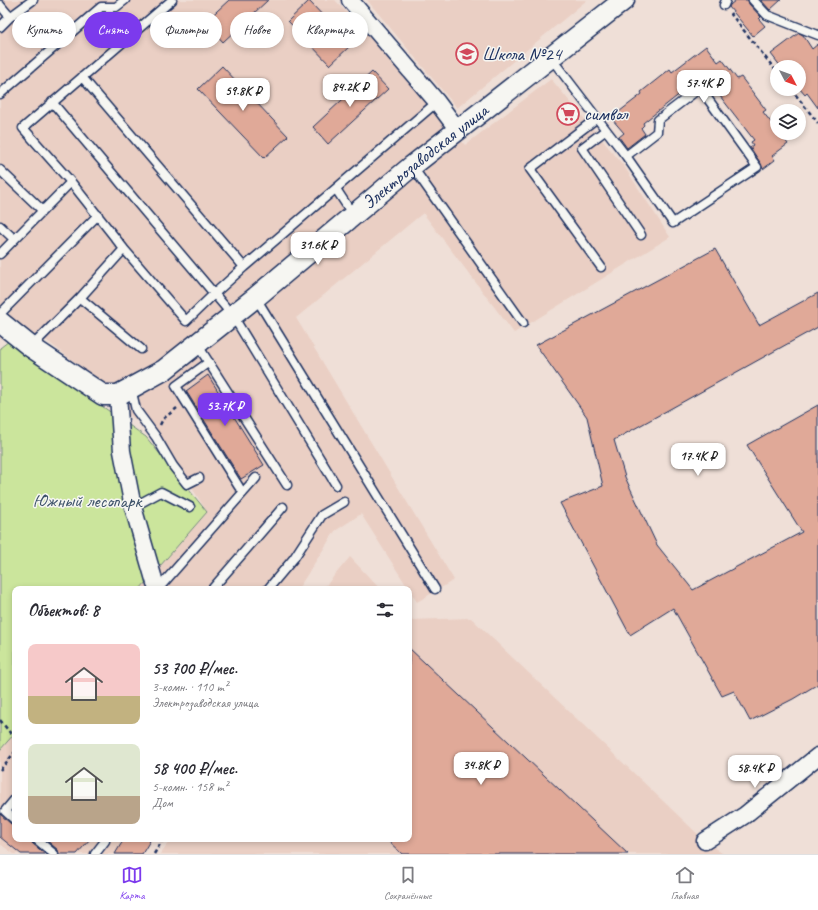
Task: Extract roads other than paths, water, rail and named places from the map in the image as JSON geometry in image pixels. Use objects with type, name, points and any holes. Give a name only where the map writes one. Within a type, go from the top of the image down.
[{"type":"street","points":[[350,0],[437,102],[458,130]]},
{"type":"street","name":"Электрозаводская улица","points":[[124,392],[164,370],[233,316],[412,166],[624,0]]},
{"type":"street","points":[[2,324],[31,346],[104,395],[124,392],[122,451],[133,507],[156,586]]},
{"type":"street","points":[[705,841],[745,815],[818,756]]},
{"type":"lane","points":[[0,27],[33,0]]},
{"type":"lane","points":[[0,94],[101,7],[116,7],[125,0]]},
{"type":"lane","points":[[172,0],[23,128],[71,182],[124,249],[186,321],[244,267],[437,102]]},
{"type":"lane","points":[[753,0],[767,15],[818,35]]},
{"type":"lane","points":[[0,5],[10,18]]},
{"type":"lane","points":[[551,58],[626,156],[673,223],[757,167],[700,88],[658,120],[657,132],[626,156]]},
{"type":"lane","points":[[82,77],[244,267]]},
{"type":"lane","points":[[52,102],[233,316],[336,485]]},
{"type":"lane","points":[[597,118],[530,169],[601,266]]},
{"type":"lane","points":[[606,130],[582,148],[641,235]]},
{"type":"lane","points":[[412,166],[523,323]]},
{"type":"lane","points":[[0,170],[42,210]]},
{"type":"lane","points":[[0,254],[71,182]]},
{"type":"lane","points":[[336,189],[353,216]]},
{"type":"lane","points":[[2,324],[98,215]]},
{"type":"lane","points":[[0,226],[14,239]]},
{"type":"lane","points":[[31,346],[80,298],[124,249]]},
{"type":"lane","points":[[256,297],[435,589]]},
{"type":"lane","points":[[80,298],[141,349]]},
{"type":"lane","points":[[197,344],[287,485]]},
{"type":"lane","points":[[209,362],[176,386],[239,487]]},
{"type":"lane","points":[[124,392],[156,437],[173,466],[187,484],[199,478]]},
{"type":"lane","points":[[157,586],[256,478]]},
{"type":"lane","points":[[133,507],[161,492],[190,507]]},
{"type":"lane","points":[[271,586],[294,558],[322,515],[344,502]]},
{"type":"lane","points":[[215,586],[284,506]]},
{"type":"lane","points":[[12,803],[5,811],[12,817]]},
{"type":"lane","points":[[40,842],[54,854]]},
{"type":"lane","points":[[95,854],[104,842]]},
{"type":"place","name":"Школа №24","points":[[467,54]]},
{"type":"place","name":"символ","points":[[568,114]]},
{"type":"park label","name":"Южный лесопарк","points":[[87,501]]}]
